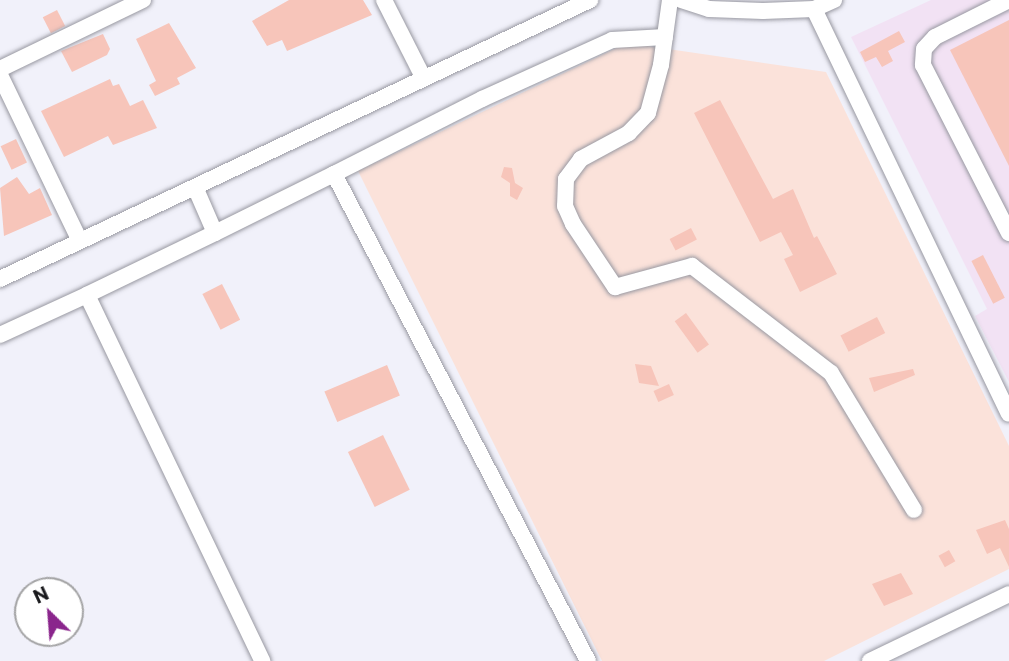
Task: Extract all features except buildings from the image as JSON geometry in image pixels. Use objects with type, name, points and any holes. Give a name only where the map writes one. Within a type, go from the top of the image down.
[{"type":"street","points":[[0,69],[143,0]]},
{"type":"street","points":[[384,0],[423,77]]},
{"type":"street","points":[[0,278],[590,0]]},
{"type":"street","points":[[0,335],[88,295],[214,230],[334,174],[514,84],[670,15],[760,6],[814,9],[834,0]]},
{"type":"street","points":[[1009,0],[935,37],[924,50],[923,65],[1009,233]]},
{"type":"street","points":[[814,9],[1009,414]]},
{"type":"street","points":[[670,15],[648,113],[629,132],[581,159],[566,179],[565,206],[573,223],[615,287],[692,266],[831,373],[914,510]]},
{"type":"street","points":[[0,75],[80,241]]},
{"type":"street","points":[[334,174],[588,661]]},
{"type":"street","points":[[195,187],[202,210],[214,230]]},
{"type":"street","points":[[88,295],[262,661]]},
{"type":"street","points":[[870,661],[1009,594]]},
{"type":"shaded area","points":[[931,0],[1009,0],[1009,382],[975,316],[987,309],[851,37]]},
{"type":"shaded area","points":[[627,43],[826,72],[1009,446],[1009,569],[824,661],[602,661],[358,171]]}]
